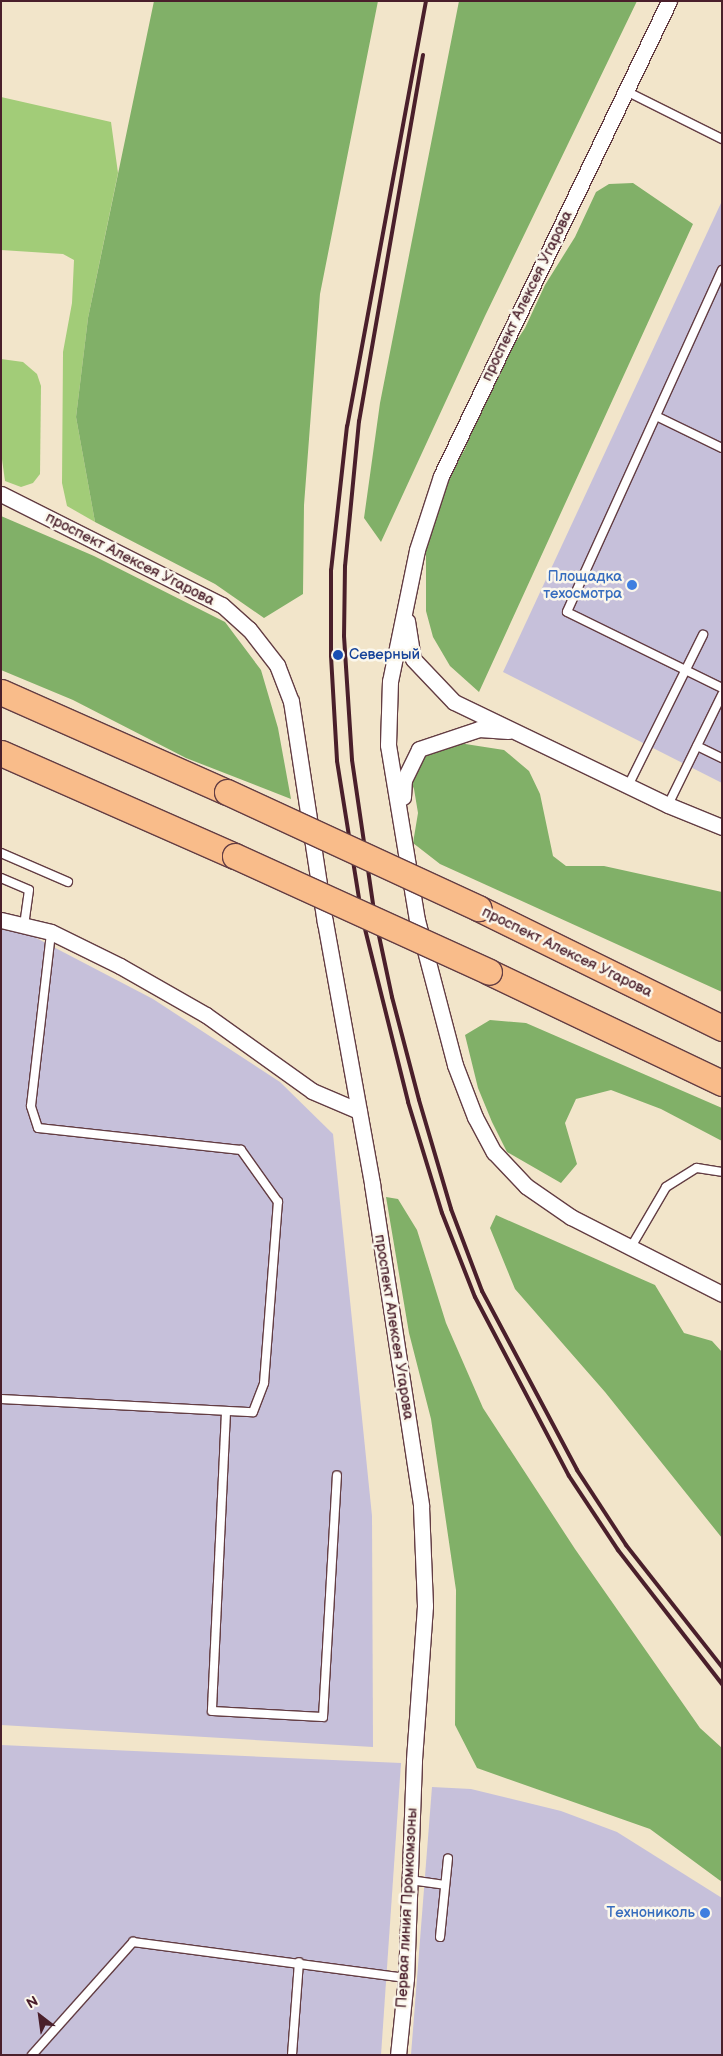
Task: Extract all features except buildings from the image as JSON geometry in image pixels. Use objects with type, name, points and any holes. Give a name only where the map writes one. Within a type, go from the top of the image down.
[{"type":"main road","name":"проспект Алексея Угарова","points":[[1,692],[227,792],[478,908],[722,1028]]},
{"type":"main road","points":[[1,753],[235,856],[489,972],[722,1083]]},
{"type":"street","name":"проспект Алексея Угарова","points":[[669,1],[441,476],[417,550],[406,599],[390,681],[388,745],[402,813],[417,920],[455,1065],[475,1117],[494,1152],[526,1186],[571,1217],[722,1294]]},
{"type":"street","name":"проспект Алексея Угарова","points":[[1,494],[222,605],[249,629],[277,665],[291,701],[359,1110],[421,1506],[425,1606],[414,1761]]},
{"type":"street","name":"проспект Алексея Угарова","points":[[406,599],[407,637],[413,659],[454,702],[668,805],[722,827]]},
{"type":"street","name":"проспект Алексея Угарова","points":[[402,813],[404,780],[419,749],[479,729],[515,731]]},
{"type":"street","points":[[1,920],[51,932],[120,966],[206,1015],[312,1091],[359,1110]]},
{"type":"street","name":"Первая линия Промкомзоны","points":[[398,2055],[406,1978],[414,1761]]},
{"type":"lane","points":[[626,91],[722,139]]},
{"type":"lane","points":[[722,270],[566,612],[722,688]]},
{"type":"lane","points":[[656,416],[722,448]]},
{"type":"lane","points":[[628,786],[703,635]]},
{"type":"lane","points":[[668,805],[722,695]]},
{"type":"lane","points":[[697,746],[722,758]]},
{"type":"lane","points":[[1,853],[68,882]]},
{"type":"lane","points":[[1,878],[29,890],[24,926]]},
{"type":"lane","points":[[1,1399],[252,1412],[264,1384],[278,1202],[241,1150],[38,1128],[31,1106],[51,932]]},
{"type":"lane","points":[[631,1247],[666,1187],[697,1168],[722,1172]]},
{"type":"lane","points":[[226,1412],[212,1710],[322,1717],[337,1476]]},
{"type":"lane","points":[[440,1937],[448,1858]]},
{"type":"lane","points":[[410,1880],[445,1885]]},
{"type":"lane","points":[[32,2055],[133,1942],[299,1962],[406,1978]]},
{"type":"lane","points":[[292,2055],[299,1962]]},
{"type":"shaded area","points":[[722,203],[722,783],[503,672]]},
{"type":"shaded area","points":[[1,925],[19,929],[153,999],[280,1082],[333,1134],[372,1516],[373,1747],[1,1725]]},
{"type":"shaded area","points":[[1,1745],[401,1763],[381,2055],[1,2055]]},
{"type":"shaded area","points":[[432,1787],[471,1789],[561,1811],[617,1832],[722,1898],[722,2055],[411,2055]]},
{"type":"green space","points":[[154,1],[378,1],[320,294],[304,505],[303,594],[264,618],[215,584],[95,522],[76,417],[88,318]]},
{"type":"green space","points":[[459,1],[637,1],[485,316],[381,542],[364,518],[380,403]]},
{"type":"green space","points":[[1,97],[111,122],[118,173],[88,318],[76,417],[95,522],[67,506],[62,483],[63,352],[72,303],[74,260],[63,254],[1,250]]},
{"type":"green space","points":[[633,183],[693,224],[479,692],[450,666],[433,637],[426,611],[426,539],[432,503],[465,449],[492,378],[525,328],[545,285],[575,237],[596,192],[609,184]]},
{"type":"green space","points":[[1,359],[23,362],[37,374],[41,386],[40,474],[33,483],[21,487],[5,481],[1,452]]},
{"type":"green space","points":[[1,516],[94,556],[225,622],[261,670],[278,728],[291,799],[186,758],[73,700],[1,670]]},
{"type":"green space","points":[[446,741],[504,750],[529,771],[540,794],[553,856],[566,866],[604,866],[722,892],[722,992],[440,864],[413,843],[418,813],[414,789],[407,773],[424,753]]},
{"type":"green space","points":[[490,1020],[526,1023],[722,1108],[722,1141],[661,1109],[611,1090],[576,1099],[565,1123],[577,1164],[561,1183],[507,1152],[492,1122],[478,1088],[465,1035]]},
{"type":"green space","points":[[386,1197],[398,1199],[417,1230],[446,1323],[483,1408],[575,1549],[700,1728],[722,1748],[722,1882],[650,1829],[477,1768],[455,1725],[456,1590],[431,1419],[409,1333]]},
{"type":"green space","points":[[496,1215],[655,1285],[684,1333],[712,1341],[722,1352],[722,1538],[605,1392],[515,1289],[490,1228]]},
{"type":"railway","points":[[426,1],[347,426],[331,570],[331,656],[337,761],[362,917],[408,1102],[442,1213],[475,1297],[569,1476],[618,1550],[722,1684]]},
{"type":"railway","points":[[423,55],[359,421],[345,566],[344,636],[352,760],[375,917],[392,997],[419,1100],[451,1209],[482,1291],[577,1470],[626,1545],[722,1667]]},
{"type":"place","name":"Площадка техосмотра","points":[[632,585]]},
{"type":"place","name":"Северный","points":[[338,655]]},
{"type":"place","name":"Технониколь","points":[[705,1913]]}]
